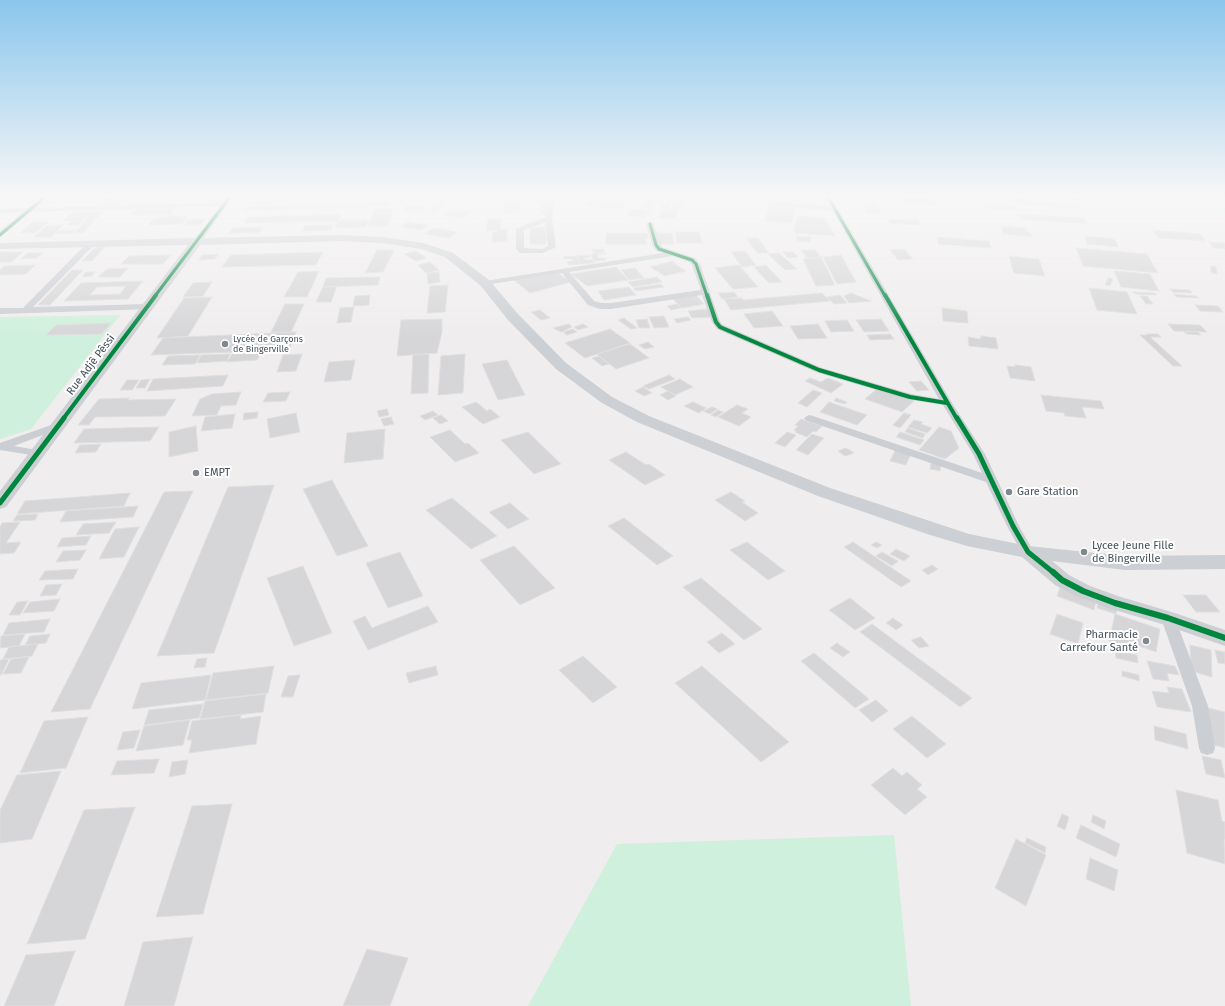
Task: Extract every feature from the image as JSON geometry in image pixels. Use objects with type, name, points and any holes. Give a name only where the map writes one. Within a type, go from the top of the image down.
[{"type":"main road","points":[[0,246],[63,244]]},
{"type":"main road","name":"Rue Adjê Pêssi","points":[[0,503],[195,244]]},
{"type":"main road","points":[[413,244],[449,255],[484,283],[513,317],[561,366],[607,400],[643,419],[824,492],[898,519],[967,540],[1028,552],[1124,563],[1225,562]]},
{"type":"main road","points":[[1028,552],[1062,580],[1083,592],[1168,618],[1225,638]]},
{"type":"street","points":[[26,310],[91,244]]},
{"type":"street","points":[[520,244],[520,249],[523,251],[544,251],[552,247],[552,244]]},
{"type":"street","points":[[656,244],[659,250],[692,260],[696,264],[717,325],[732,333],[826,372],[915,398],[948,403]]},
{"type":"street","points":[[855,244],[979,454],[1012,526],[1028,552]]},
{"type":"street","points":[[484,283],[673,254]]},
{"type":"street","points":[[564,271],[591,303],[600,306],[611,306],[706,292]]},
{"type":"street","points":[[0,311],[148,307]]},
{"type":"street","points":[[809,418],[992,480]]},
{"type":"street","points":[[0,447],[57,426]]},
{"type":"street","points":[[0,447],[38,452]]},
{"type":"street","points":[[1168,618],[1200,706],[1207,748]]},
{"type":"green space","points":[[120,315],[31,429],[0,439],[0,317]]},
{"type":"green space","points":[[894,835],[911,1006],[528,1006],[617,844]]},
{"type":"building","points":[[750,244],[762,244],[769,253],[757,253]]},
{"type":"building","points":[[938,244],[990,244],[991,248]]},
{"type":"building","points":[[1087,244],[1117,244],[1118,247]]},
{"type":"building","points":[[1210,244],[1225,244],[1225,249],[1213,248]]},
{"type":"building","points":[[96,247],[105,247],[92,261],[82,261]]},
{"type":"building","points":[[1076,248],[1147,254],[1158,273],[1083,266]]},
{"type":"building","points":[[603,249],[605,252],[594,253],[592,250]]},
{"type":"building","points":[[904,249],[913,259],[898,260],[890,250]]},
{"type":"building","points":[[377,250],[394,250],[383,272],[365,273]]},
{"type":"building","points":[[801,250],[815,250],[821,257],[807,258]]},
{"type":"building","points":[[415,251],[427,258],[416,261],[404,254]]},
{"type":"building","points":[[745,251],[756,265],[742,267],[731,252]]},
{"type":"building","points":[[0,252],[23,252],[11,262],[0,262]]},
{"type":"building","points":[[323,252],[316,265],[222,267],[231,255]]},
{"type":"building","points":[[783,252],[793,252],[798,257],[788,258]]},
{"type":"building","points":[[27,253],[43,253],[37,258],[21,259]]},
{"type":"building","points":[[779,253],[797,269],[785,270],[768,254]]},
{"type":"building","points":[[218,254],[215,259],[199,260],[202,255]]},
{"type":"building","points":[[591,254],[606,254],[597,255],[598,258],[605,258],[606,260],[594,261]]},
{"type":"building","points":[[171,255],[163,264],[121,264],[129,256]]},
{"type":"building","points":[[589,255],[590,257],[584,258],[585,260],[593,260],[594,263],[580,264],[577,256]]},
{"type":"building","points":[[841,255],[856,282],[837,284],[823,257]]},
{"type":"building","points":[[577,256],[580,264],[569,265],[567,262],[573,261],[572,259],[564,259],[563,257]]},
{"type":"building","points":[[1009,256],[1039,259],[1045,276],[1014,273]]},
{"type":"building","points":[[821,257],[835,285],[816,286],[803,259]]},
{"type":"building","points":[[673,261],[676,263],[673,263],[686,271],[665,276],[650,267]]},
{"type":"building","points":[[430,262],[439,270],[426,273],[418,265]]},
{"type":"building","points":[[35,265],[26,274],[0,275],[0,270],[4,266]]},
{"type":"building","points":[[739,265],[758,287],[733,289],[715,268]]},
{"type":"building","points":[[766,265],[782,282],[769,283],[754,267]]},
{"type":"building","points":[[1211,266],[1216,267],[1217,274],[1211,273]]},
{"type":"building","points":[[616,267],[628,280],[587,286],[571,274]]},
{"type":"building","points":[[128,268],[120,277],[98,277],[107,269]]},
{"type":"building","points":[[635,268],[644,278],[629,280],[621,270]]},
{"type":"building","points":[[72,270],[83,270],[50,305],[38,305]]},
{"type":"building","points":[[319,271],[307,297],[284,297],[298,272]]},
{"type":"building","points":[[1114,271],[1150,274],[1159,291],[1121,287]]},
{"type":"building","points":[[86,272],[95,272],[92,276],[82,277]]},
{"type":"building","points":[[439,272],[440,282],[428,284],[427,273]]},
{"type":"building","points":[[558,273],[571,282],[530,293],[514,280]]},
{"type":"building","points":[[380,277],[378,285],[323,287],[326,278]]},
{"type":"building","points":[[657,277],[662,282],[633,287],[628,282]]},
{"type":"building","points":[[1108,278],[1113,279],[1110,286],[1105,285]]},
{"type":"building","points":[[143,281],[128,299],[64,301],[81,283]],"holes":[[[126,286],[120,294],[90,295],[97,287]]]},
{"type":"building","points":[[212,282],[203,296],[183,297],[193,283]]},
{"type":"building","points":[[661,284],[664,287],[636,291],[633,288]]},
{"type":"building","points":[[448,285],[445,312],[427,313],[430,286]]},
{"type":"building","points":[[337,286],[331,302],[316,302],[323,287]]},
{"type":"building","points":[[629,287],[636,295],[604,300],[598,291]]},
{"type":"building","points":[[1089,288],[1127,292],[1137,314],[1097,310]]},
{"type":"building","points":[[1170,289],[1190,290],[1192,293],[1173,292]]},
{"type":"building","points":[[734,292],[738,297],[722,299],[718,293]]},
{"type":"building","points":[[1133,292],[1155,293],[1157,295],[1135,294]]},
{"type":"building","points":[[822,293],[830,301],[731,310],[724,299],[742,298],[743,300]]},
{"type":"building","points":[[851,293],[871,301],[849,303],[844,296]]},
{"type":"building","points":[[1174,294],[1196,296],[1199,298],[1176,297]]},
{"type":"building","points":[[370,295],[369,305],[353,306],[355,296]]},
{"type":"building","points":[[696,295],[704,304],[682,308],[673,299]]},
{"type":"building","points":[[840,295],[847,303],[834,304],[827,297]]},
{"type":"building","points":[[1140,296],[1147,296],[1153,304],[1146,304]]},
{"type":"building","points":[[212,297],[188,336],[157,338],[184,298]]},
{"type":"building","points":[[285,304],[304,304],[291,332],[271,332]]},
{"type":"building","points":[[677,304],[681,308],[671,310],[667,306]]},
{"type":"building","points":[[1195,305],[1218,306],[1223,312],[1200,311]]},
{"type":"building","points":[[354,307],[351,322],[337,323],[340,308]]},
{"type":"building","points":[[942,308],[967,311],[968,323],[943,321]]},
{"type":"building","points":[[707,309],[712,317],[692,318],[688,311]]},
{"type":"building","points":[[540,310],[550,318],[541,320],[531,312]]},
{"type":"building","points":[[772,311],[783,326],[754,328],[744,314]]},
{"type":"building","points":[[664,316],[669,327],[654,328],[649,317]]},
{"type":"building","points":[[688,317],[691,320],[677,323],[674,319]]},
{"type":"building","points":[[624,318],[637,328],[631,329],[618,320]]},
{"type":"building","points":[[442,319],[442,332],[437,353],[397,356],[401,320]]},
{"type":"building","points":[[647,319],[650,328],[639,328],[636,320]]},
{"type":"building","points":[[881,319],[889,331],[864,332],[856,320]]},
{"type":"building","points":[[847,320],[854,331],[831,332],[825,321]]},
{"type":"building","points":[[111,323],[102,334],[46,335],[56,325]]},
{"type":"building","points":[[569,324],[572,327],[561,332],[553,328]]},
{"type":"building","points":[[583,324],[588,327],[578,330],[574,327]]},
{"type":"building","points":[[818,324],[827,338],[798,339],[790,326]]},
{"type":"building","points":[[1168,324],[1200,325],[1207,332],[1174,331]]},
{"type":"building","points":[[573,329],[577,332],[567,335],[563,332]]},
{"type":"building","points":[[610,329],[630,343],[585,358],[565,343]]},
{"type":"building","points":[[296,332],[289,350],[151,355],[163,338]]},
{"type":"building","points":[[1184,332],[1198,332],[1201,335],[1187,334]]},
{"type":"building","points":[[890,334],[894,339],[870,340],[867,335]]},
{"type":"building","points":[[1147,334],[1158,334],[1161,337],[1150,337],[1182,366],[1173,366],[1140,335],[1148,335]]},
{"type":"building","points":[[981,336],[996,338],[998,349],[969,346],[968,337],[981,339]]},
{"type":"building","points":[[648,342],[654,347],[645,349],[639,345]]},
{"type":"building","points":[[630,344],[649,358],[616,369],[597,354]]},
{"type":"building","points":[[261,353],[257,360],[227,362],[232,354]]},
{"type":"building","points":[[230,354],[227,361],[197,363],[201,355]]},
{"type":"building","points":[[302,354],[296,371],[277,372],[283,355]]},
{"type":"building","points":[[429,354],[428,393],[411,394],[413,355]]},
{"type":"building","points":[[465,354],[463,393],[438,395],[441,356]]},
{"type":"building","points":[[200,355],[195,364],[162,365],[168,356]]},
{"type":"building","points":[[599,356],[609,364],[602,366],[592,358]]},
{"type":"building","points":[[355,360],[351,380],[324,382],[329,362]]},
{"type":"building","points":[[507,360],[525,395],[498,400],[482,364]]},
{"type":"building","points":[[1015,365],[1031,367],[1035,381],[1010,378],[1007,366],[1015,367]]},
{"type":"building","points":[[228,375],[223,386],[147,391],[153,379]]},
{"type":"building","points":[[669,375],[675,379],[649,389],[643,386]]},
{"type":"building","points":[[810,378],[821,382],[828,378],[843,384],[831,393],[805,381]]},
{"type":"building","points":[[150,379],[145,388],[136,388],[141,380]]},
{"type":"building","points":[[680,379],[693,387],[675,395],[661,387]]},
{"type":"building","points":[[127,380],[139,380],[132,390],[120,390]]},
{"type":"building","points":[[921,381],[929,390],[917,391],[909,382]]},
{"type":"building","points":[[643,387],[652,393],[644,396],[635,391]]},
{"type":"building","points":[[878,388],[914,401],[902,412],[865,399]]},
{"type":"building","points":[[813,390],[822,393],[807,407],[798,403]]},
{"type":"building","points":[[668,391],[676,396],[668,400],[660,395]]},
{"type":"building","points":[[241,392],[236,405],[221,406],[217,415],[192,416],[200,399],[212,394]]},
{"type":"building","points":[[290,392],[286,401],[263,402],[268,393]]},
{"type":"building","points":[[1041,395],[1101,401],[1104,409],[1082,407],[1086,418],[1065,416],[1064,413],[1046,411]]},
{"type":"building","points":[[129,398],[128,400],[176,399],[165,416],[95,417],[89,425],[78,425],[99,399]]},
{"type":"building","points":[[836,398],[847,402],[845,404],[834,401]]},
{"type":"building","points":[[476,402],[487,411],[490,409],[500,417],[483,424],[462,407]]},
{"type":"building","points":[[693,402],[706,408],[699,413],[684,406]]},
{"type":"building","points":[[829,402],[867,415],[857,425],[820,412]]},
{"type":"building","points":[[737,405],[748,409],[742,413],[751,417],[739,426],[718,417]]},
{"type":"building","points":[[712,407],[717,409],[710,414],[703,411]]},
{"type":"building","points":[[387,409],[389,415],[379,417],[377,411]]},
{"type":"building","points":[[718,410],[723,412],[716,417],[711,415]]},
{"type":"building","points":[[433,411],[438,415],[425,420],[420,416]]},
{"type":"building","points":[[258,412],[257,418],[243,420],[244,413]]},
{"type":"building","points":[[296,413],[300,432],[270,438],[267,419]]},
{"type":"building","points":[[904,413],[911,415],[900,428],[893,425]]},
{"type":"building","points":[[235,414],[232,428],[201,431],[205,417]]},
{"type":"building","points":[[441,415],[448,421],[440,424],[433,418]]},
{"type":"building","points":[[391,417],[394,424],[384,426],[381,419]]},
{"type":"building","points":[[801,419],[822,426],[816,432],[813,431],[807,437],[795,432],[797,431],[794,430],[798,426],[795,425]]},
{"type":"building","points":[[914,420],[923,422],[921,424],[932,428],[927,433],[908,427]]},
{"type":"building","points":[[196,426],[198,451],[169,457],[169,432]]},
{"type":"building","points":[[159,427],[150,441],[74,443],[84,429]]},
{"type":"building","points":[[939,427],[951,431],[959,448],[945,459],[919,450]]},
{"type":"building","points":[[908,428],[925,434],[923,438],[905,432]]},
{"type":"building","points":[[385,429],[383,459],[344,463],[347,433]]},
{"type":"building","points":[[450,430],[465,444],[468,443],[479,453],[455,462],[430,437]]},
{"type":"building","points":[[528,432],[561,464],[534,474],[501,440]]},
{"type":"building","points":[[787,432],[796,435],[785,447],[775,443]]},
{"type":"building","points":[[900,432],[924,440],[920,445],[896,437]]},
{"type":"building","points":[[812,434],[824,438],[808,455],[796,450]]},
{"type":"building","points":[[101,444],[96,452],[75,453],[80,445]]},
{"type":"building","points":[[846,448],[854,453],[845,456],[838,451]]},
{"type":"building","points":[[896,449],[911,454],[906,465],[890,461]]},
{"type":"building","points":[[626,452],[646,465],[649,464],[665,475],[645,485],[609,460]]},
{"type":"building","points":[[931,463],[941,465],[940,471],[930,469]]},
{"type":"building","points":[[332,480],[368,546],[337,556],[303,489]]},
{"type":"building","points":[[274,485],[214,653],[157,656],[228,487]]},
{"type":"building","points":[[193,491],[90,709],[51,712],[164,492]]},
{"type":"building","points":[[731,492],[745,501],[742,502],[758,513],[745,521],[715,500]]},
{"type":"building","points":[[130,493],[124,506],[17,514],[25,501]]},
{"type":"building","points":[[452,498],[497,536],[471,549],[426,510]]},
{"type":"building","points":[[510,503],[529,519],[508,529],[489,512]]},
{"type":"building","points":[[138,506],[133,517],[60,522],[66,511]]},
{"type":"building","points":[[38,514],[35,520],[13,521],[17,515]]},
{"type":"building","points":[[624,518],[673,556],[657,565],[608,526]]},
{"type":"building","points":[[20,522],[6,543],[21,542],[14,553],[0,554],[0,527],[2,523]]},
{"type":"building","points":[[116,522],[109,533],[76,535],[83,524]]},
{"type":"building","points":[[139,527],[124,557],[99,559],[115,529]]},
{"type":"building","points":[[91,536],[86,545],[57,547],[62,538]]},
{"type":"building","points":[[747,542],[785,571],[768,580],[730,550]]},
{"type":"building","points":[[853,542],[911,581],[901,587],[844,547]]},
{"type":"building","points":[[876,542],[882,545],[877,548],[871,545]]},
{"type":"building","points":[[514,546],[555,588],[520,605],[480,560]]},
{"type":"building","points":[[896,549],[910,556],[904,561],[890,554]]},
{"type":"building","points":[[86,550],[80,560],[56,562],[63,551]]},
{"type":"building","points":[[400,552],[423,596],[388,608],[366,563]]},
{"type":"building","points":[[882,552],[898,561],[892,566],[876,556]]},
{"type":"building","points":[[932,565],[938,569],[928,575],[922,570]]},
{"type":"building","points":[[303,566],[332,633],[294,646],[267,578]]},
{"type":"building","points":[[78,569],[73,579],[39,580],[45,571]]},
{"type":"building","points":[[701,578],[762,629],[744,640],[683,587]]},
{"type":"building","points":[[62,584],[56,595],[40,596],[46,585]]},
{"type":"building","points":[[1060,588],[1096,601],[1094,610],[1057,596]]},
{"type":"building","points":[[1183,595],[1206,595],[1220,612],[1196,612]]},
{"type":"building","points":[[850,598],[875,618],[855,630],[829,610]]},
{"type":"building","points":[[60,599],[54,611],[23,613],[30,602]]},
{"type":"building","points":[[28,601],[20,615],[9,615],[17,602]]},
{"type":"building","points":[[1098,601],[1118,607],[1116,614],[1097,608]]},
{"type":"building","points":[[428,606],[438,622],[368,650],[353,621],[365,616],[372,628]]},
{"type":"building","points":[[1057,614],[1083,623],[1078,644],[1050,634]]},
{"type":"building","points":[[1115,614],[1160,629],[1156,652],[1133,644],[1131,650],[1109,642]]},
{"type":"building","points":[[893,618],[903,625],[896,630],[886,623]]},
{"type":"building","points":[[50,619],[44,632],[3,635],[9,623]]},
{"type":"building","points":[[872,624],[972,698],[960,707],[860,632]]},
{"type":"building","points":[[722,633],[735,644],[719,653],[707,642]]},
{"type":"building","points":[[25,634],[19,646],[0,648],[1,636]]},
{"type":"building","points":[[50,634],[46,643],[25,645],[30,636]]},
{"type":"building","points":[[921,637],[929,646],[919,648],[911,640]]},
{"type":"building","points":[[837,643],[850,652],[843,657],[830,648]]},
{"type":"building","points":[[38,644],[32,656],[3,659],[9,647]]},
{"type":"building","points":[[1190,645],[1211,650],[1212,677],[1191,671]]},
{"type":"building","points":[[1115,650],[1137,655],[1138,663],[1116,658]]},
{"type":"building","points":[[1215,650],[1225,652],[1225,664],[1218,663]]},
{"type":"building","points":[[814,653],[869,699],[855,708],[801,661]]},
{"type":"building","points":[[583,656],[617,687],[593,703],[559,670]]},
{"type":"building","points":[[29,657],[21,673],[3,674],[11,659]]},
{"type":"building","points":[[207,658],[205,667],[194,668],[197,659]]},
{"type":"building","points":[[9,659],[1,675],[0,675],[0,660]]},
{"type":"building","points":[[1147,661],[1175,666],[1179,675],[1167,673],[1169,681],[1153,679]]},
{"type":"building","points":[[274,666],[268,693],[206,700],[213,673]]},
{"type":"building","points":[[436,666],[438,675],[409,683],[406,673]]},
{"type":"building","points":[[702,666],[789,742],[761,762],[675,683]]},
{"type":"building","points":[[1122,671],[1139,675],[1139,681],[1122,676]]},
{"type":"building","points":[[211,675],[205,700],[132,709],[141,683]]},
{"type":"building","points":[[300,675],[293,697],[281,697],[288,676]]},
{"type":"building","points":[[1167,687],[1182,689],[1191,712],[1157,707],[1152,691],[1169,693]]},
{"type":"building","points":[[266,694],[263,712],[200,719],[205,701]]},
{"type":"building","points":[[876,700],[888,711],[872,722],[859,710]]},
{"type":"building","points":[[203,704],[199,718],[144,725],[149,710]]},
{"type":"building","points":[[1204,707],[1225,712],[1225,748],[1214,745]]},
{"type":"building","points":[[241,715],[240,719],[261,716],[256,744],[189,753],[192,740],[187,740],[192,721]]},
{"type":"building","points":[[912,716],[946,744],[927,758],[893,729]]},
{"type":"building","points":[[88,717],[66,768],[20,773],[44,721]]},
{"type":"building","points":[[190,720],[183,745],[136,751],[144,726]]},
{"type":"building","points":[[1154,726],[1186,734],[1188,749],[1155,740]]},
{"type":"building","points":[[140,730],[134,748],[117,750],[123,732]]},
{"type":"building","points":[[1202,756],[1221,760],[1225,778],[1206,774]]},
{"type":"building","points":[[159,759],[154,773],[111,775],[117,761]]},
{"type":"building","points":[[188,760],[185,774],[169,777],[172,762]]},
{"type":"building","points":[[893,768],[902,776],[907,772],[922,785],[917,789],[927,797],[905,815],[871,785]]},
{"type":"building","points":[[61,771],[32,839],[0,843],[0,810],[17,775]]},
{"type":"building","points":[[1176,790],[1218,800],[1222,821],[1225,822],[1225,864],[1187,853]]},
{"type":"building","points":[[232,804],[203,914],[156,917],[192,806]]},
{"type":"building","points":[[135,807],[85,939],[27,944],[84,810]]},
{"type":"building","points":[[1062,814],[1069,817],[1065,830],[1057,826]]},
{"type":"building","points":[[1093,815],[1106,821],[1104,829],[1091,822]]},
{"type":"building","points":[[1081,825],[1120,844],[1116,857],[1076,838]]},
{"type":"building","points":[[1027,838],[1046,847],[1045,853],[1025,843]]},
{"type":"building","points":[[1016,839],[1046,855],[1026,906],[995,888]]},
{"type":"building","points":[[1090,858],[1118,870],[1114,891],[1086,879]]},
{"type":"building","points":[[193,937],[174,1006],[124,1006],[143,942]]},
{"type":"building","points":[[367,949],[408,958],[390,1006],[343,1006]]},
{"type":"building","points":[[75,951],[54,1006],[4,1006],[26,955]]},
{"type":"cycle path","points":[[0,503],[195,244]]},
{"type":"cycle path","points":[[656,244],[659,249],[692,260],[696,264],[716,322],[720,327],[819,370],[910,397],[947,403]]},
{"type":"cycle path","points":[[855,244],[947,403],[979,454],[1013,526],[1028,552],[1062,580],[1083,591],[1115,603],[1168,618],[1225,638]]},
{"type":"place","name":"Lycée de Garçons de Bingerville","points":[[225,344]]},
{"type":"place","name":"EMPT","points":[[196,473]]},
{"type":"place","name":"Gare Station","points":[[1009,492]]},
{"type":"place","name":"Lycee Jeune Fille de Bingerville","points":[[1084,552]]},
{"type":"place","name":"Pharmacie Carrefour Santé","points":[[1146,641]]}]
